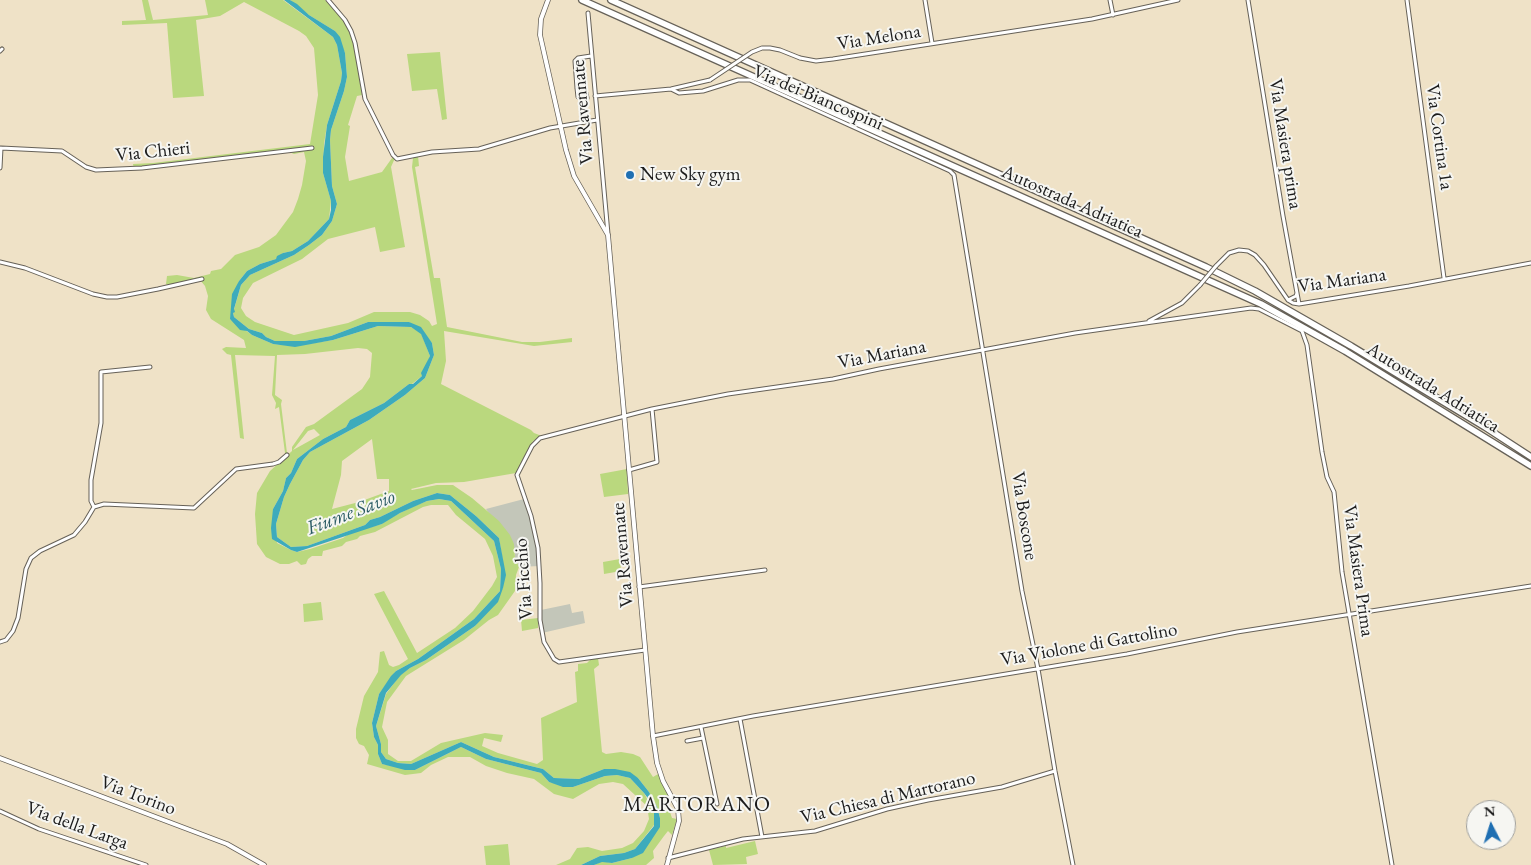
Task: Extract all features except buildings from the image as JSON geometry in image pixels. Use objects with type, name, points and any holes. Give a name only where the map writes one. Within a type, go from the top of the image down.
[{"type":"highway","name":"Autostrada Adriatica","points":[[582,0],[1261,304],[1345,351],[1531,466]]},
{"type":"highway","name":"Autostrada Adriatica","points":[[611,0],[1206,267],[1255,291],[1351,346],[1531,457]]},
{"type":"main road","name":"Via Ravennate","points":[[548,0],[541,18],[540,35],[574,176],[608,235],[653,736],[657,763],[663,781],[678,810],[679,821],[667,865]]},
{"type":"main road","name":"Via Torino","points":[[0,758],[227,844],[264,865]]},
{"type":"street","points":[[328,0],[345,20],[351,31],[355,43],[365,100],[393,155],[397,159],[432,152],[479,149],[561,125],[597,120]]},
{"type":"street","points":[[925,0],[932,43]]},
{"type":"street","points":[[1110,0],[1113,15]]},
{"type":"street","name":"Via Melona","points":[[594,96],[671,89],[710,80],[752,52],[762,48],[780,50],[800,58],[816,61],[1113,15],[1178,0]]},
{"type":"street","name":"Via Masiera prima","points":[[1248,0],[1283,216],[1300,304]]},
{"type":"street","name":"Via Cortina 1a","points":[[1407,0],[1444,278]]},
{"type":"street","name":"Via Ravennate","points":[[588,13],[608,235]]},
{"type":"street","points":[[578,88],[575,61],[578,58],[591,56]]},
{"type":"street","name":"Via dei Biancospini","points":[[671,89],[679,93],[703,91],[738,80],[750,80],[950,171]]},
{"type":"street","points":[[0,148],[0,168]]},
{"type":"street","name":"Via Chieri","points":[[0,148],[62,151],[86,167],[96,170],[142,168],[312,148]]},
{"type":"street","name":"Via Boscone","points":[[950,171],[956,181],[1010,520],[1073,865]]},
{"type":"street","points":[[599,218],[606,209]]},
{"type":"street","name":"Via Mariana","points":[[1146,322],[1182,302],[1229,253],[1239,250],[1248,251],[1256,255],[1288,300],[1300,304],[1531,263]]},
{"type":"street","points":[[0,262],[25,268],[93,294],[107,297],[117,297],[202,279]]},
{"type":"street","points":[[1288,300],[1296,296],[1297,292]]},
{"type":"street","name":"Via Mariana","points":[[624,416],[728,394],[833,379],[1075,332],[1251,308],[1259,309]]},
{"type":"street","name":"Via Masiera Prima","points":[[1259,309],[1302,331],[1304,334],[1322,452],[1327,477],[1334,492],[1349,614],[1392,865]]},
{"type":"street","points":[[94,507],[91,501],[91,480],[100,423],[101,372],[150,367]]},
{"type":"street","points":[[629,470],[657,462],[652,409]]},
{"type":"street","name":"Via Ficchio","points":[[624,416],[540,438],[532,446],[517,475],[531,516],[538,548],[541,632],[554,660],[565,662],[645,650]]},
{"type":"street","points":[[0,642],[6,640],[18,618],[26,569],[31,558],[40,551],[74,535],[94,507],[104,504],[194,508],[236,469],[273,464],[279,462],[287,455]]},
{"type":"street","points":[[639,587],[765,570]]},
{"type":"street","name":"Via Violone di Gattolino","points":[[653,736],[740,719],[1127,654],[1221,635],[1531,586]]},
{"type":"street","points":[[740,719],[762,837]]},
{"type":"street","points":[[701,727],[717,804]]},
{"type":"street","points":[[687,741],[703,738]]},
{"type":"street","name":"Via Chiesa di Martorano","points":[[668,858],[743,839],[815,831],[887,809],[1002,787],[1055,771]]},
{"type":"street","name":"Via della Larga","points":[[0,811],[39,829],[146,865]]},
{"type":"shaded area","points":[[524,499],[534,530],[539,566],[519,567],[515,558],[515,551],[486,509]]},
{"type":"shaded area","points":[[570,604],[572,613],[583,611],[585,623],[542,633],[541,610]]},
{"type":"green space","points":[[142,0],[148,0],[153,20],[208,15],[205,0],[283,0],[333,37],[337,45],[342,73],[341,81],[327,125],[324,144],[323,173],[331,201],[329,219],[308,241],[292,251],[283,253],[276,259],[247,271],[239,281],[230,319],[252,335],[273,344],[295,346],[333,340],[378,326],[411,327],[421,333],[430,356],[422,376],[412,384],[409,384],[384,403],[350,420],[346,427],[323,439],[297,459],[291,473],[286,478],[283,491],[273,509],[277,543],[297,552],[310,549],[343,538],[350,533],[382,524],[412,507],[439,499],[451,501],[494,541],[501,569],[500,591],[474,619],[418,659],[396,671],[379,694],[372,723],[374,737],[378,745],[378,754],[382,764],[415,770],[461,747],[486,759],[541,773],[549,782],[573,787],[605,776],[617,775],[630,778],[644,793],[654,812],[654,825],[635,849],[624,853],[600,856],[581,865],[556,865],[570,859],[577,848],[588,847],[602,851],[622,848],[633,843],[644,831],[649,819],[647,806],[623,784],[613,782],[599,784],[573,799],[554,794],[534,779],[486,766],[470,757],[448,757],[431,765],[421,773],[405,775],[367,764],[369,755],[356,738],[356,729],[364,696],[378,672],[380,652],[384,651],[389,665],[393,667],[408,659],[374,594],[384,591],[417,653],[455,628],[473,611],[497,577],[493,556],[485,539],[456,515],[448,505],[423,507],[375,532],[360,536],[357,539],[346,542],[342,546],[323,551],[322,556],[312,556],[306,564],[301,565],[297,561],[289,564],[280,564],[266,557],[257,544],[255,514],[257,493],[270,471],[292,451],[292,447],[306,427],[314,424],[362,389],[370,377],[372,353],[367,349],[358,348],[277,355],[275,395],[282,400],[287,453],[285,453],[279,407],[275,409],[276,403],[272,395],[275,356],[235,355],[244,439],[240,438],[231,355],[222,349],[226,347],[246,348],[244,340],[211,319],[206,310],[208,296],[205,286],[200,280],[171,287],[166,284],[167,276],[177,275],[194,278],[210,274],[211,271],[221,269],[235,255],[259,247],[276,235],[293,212],[298,199],[306,161],[304,152],[294,154],[289,152],[142,170],[134,170],[133,164],[310,144],[318,95],[314,48],[306,36],[299,31],[244,2],[220,16],[196,20],[204,96],[173,98],[167,23],[122,25],[122,21],[146,20]],"holes":[[[314,429],[320,435],[293,450],[308,431]]]},
{"type":"green space","points":[[290,0],[325,0],[345,21],[350,30],[362,95],[357,96],[348,125],[350,126],[345,157],[349,181],[382,172],[392,158],[395,158],[391,167],[405,247],[380,252],[375,227],[328,239],[302,259],[253,283],[243,298],[241,308],[246,316],[255,322],[294,335],[348,323],[374,312],[410,312],[420,315],[429,321],[432,326],[437,324],[412,167],[413,158],[418,156],[419,166],[415,167],[434,278],[440,278],[447,327],[522,342],[572,338],[572,342],[534,346],[444,331],[446,361],[441,384],[542,436],[533,441],[516,473],[464,482],[436,483],[411,489],[437,485],[453,485],[472,498],[499,521],[510,535],[519,567],[516,575],[515,591],[498,615],[464,640],[406,676],[387,702],[382,727],[388,740],[388,754],[398,761],[411,761],[441,743],[485,733],[503,735],[501,742],[484,738],[482,746],[498,753],[537,764],[543,760],[541,718],[577,702],[575,672],[578,671],[578,664],[587,663],[591,659],[598,658],[599,665],[594,669],[602,752],[606,754],[621,752],[640,757],[653,777],[658,774],[671,797],[666,800],[672,818],[677,819],[672,835],[668,831],[653,851],[654,858],[646,865],[594,865],[602,861],[612,863],[632,858],[660,818],[657,807],[649,792],[638,778],[604,769],[579,779],[554,778],[543,769],[494,757],[461,742],[411,764],[398,763],[386,759],[381,752],[381,744],[376,726],[386,694],[400,675],[426,660],[475,626],[503,588],[503,562],[499,538],[476,516],[450,495],[437,493],[413,501],[370,520],[365,525],[307,546],[291,547],[277,537],[276,524],[284,497],[303,460],[310,452],[369,420],[405,395],[425,378],[434,355],[432,343],[409,322],[368,322],[331,336],[304,341],[275,341],[262,333],[249,329],[234,317],[233,313],[241,285],[250,275],[294,255],[322,235],[332,221],[337,204],[332,186],[330,140],[331,130],[347,77],[345,53],[335,31],[309,15]],"holes":[[[372,439],[377,479],[389,479],[389,491],[332,509],[341,475],[342,461]]]},
{"type":"green space","points":[[440,52],[447,119],[442,120],[437,89],[412,91],[407,54]]},
{"type":"green space","points":[[627,469],[628,494],[604,497],[600,474]]},
{"type":"green space","points":[[620,559],[621,571],[604,574],[603,562]]},
{"type":"green space","points":[[321,602],[323,620],[304,622],[303,604]]},
{"type":"green space","points":[[538,618],[538,628],[522,631],[521,620]]},
{"type":"green space","points":[[755,841],[758,854],[746,857],[747,864],[713,865],[709,850]]},
{"type":"green space","points":[[508,844],[510,865],[486,865],[484,846]]},
{"type":"water","points":[[284,0],[290,0],[297,4],[309,15],[335,31],[340,37],[345,53],[347,77],[331,130],[330,140],[332,186],[337,204],[332,221],[322,235],[294,255],[250,275],[241,285],[234,309],[235,312],[233,313],[234,317],[249,329],[262,333],[275,341],[304,341],[331,336],[368,322],[409,322],[421,327],[432,343],[434,355],[425,378],[405,395],[369,420],[310,452],[303,460],[284,497],[276,524],[277,537],[291,547],[307,546],[365,525],[370,520],[413,501],[437,493],[450,495],[476,516],[499,538],[506,575],[498,602],[475,626],[401,675],[386,693],[376,726],[381,744],[381,752],[386,759],[398,763],[411,764],[461,742],[494,757],[543,769],[554,778],[579,779],[604,769],[630,772],[638,778],[649,792],[657,807],[660,818],[660,827],[643,853],[632,858],[612,863],[602,862],[594,865],[581,865],[600,856],[624,853],[635,849],[654,826],[654,812],[650,801],[630,778],[617,775],[605,776],[573,787],[563,787],[549,782],[541,773],[486,759],[461,747],[415,770],[405,770],[382,764],[378,754],[378,745],[374,737],[372,723],[379,694],[391,676],[474,619],[500,591],[501,569],[494,541],[451,501],[439,499],[427,501],[400,513],[382,524],[297,552],[272,539],[273,509],[283,491],[286,478],[291,473],[297,459],[323,439],[346,427],[350,420],[384,403],[409,384],[413,384],[422,376],[421,373],[430,356],[421,334],[411,327],[378,326],[333,340],[295,347],[273,344],[247,331],[240,330],[230,319],[232,294],[247,271],[276,259],[277,256],[292,251],[308,241],[329,219],[331,210],[331,201],[323,173],[323,157],[327,125],[342,73],[337,45],[333,37]]},
{"type":"place","name":"New Sky gym","points":[[630,175]]},
{"type":"district","name":"MARTORANO","points":[[697,805]]},
{"type":"water label","name":"Fiume Savio","points":[[351,513]]}]
